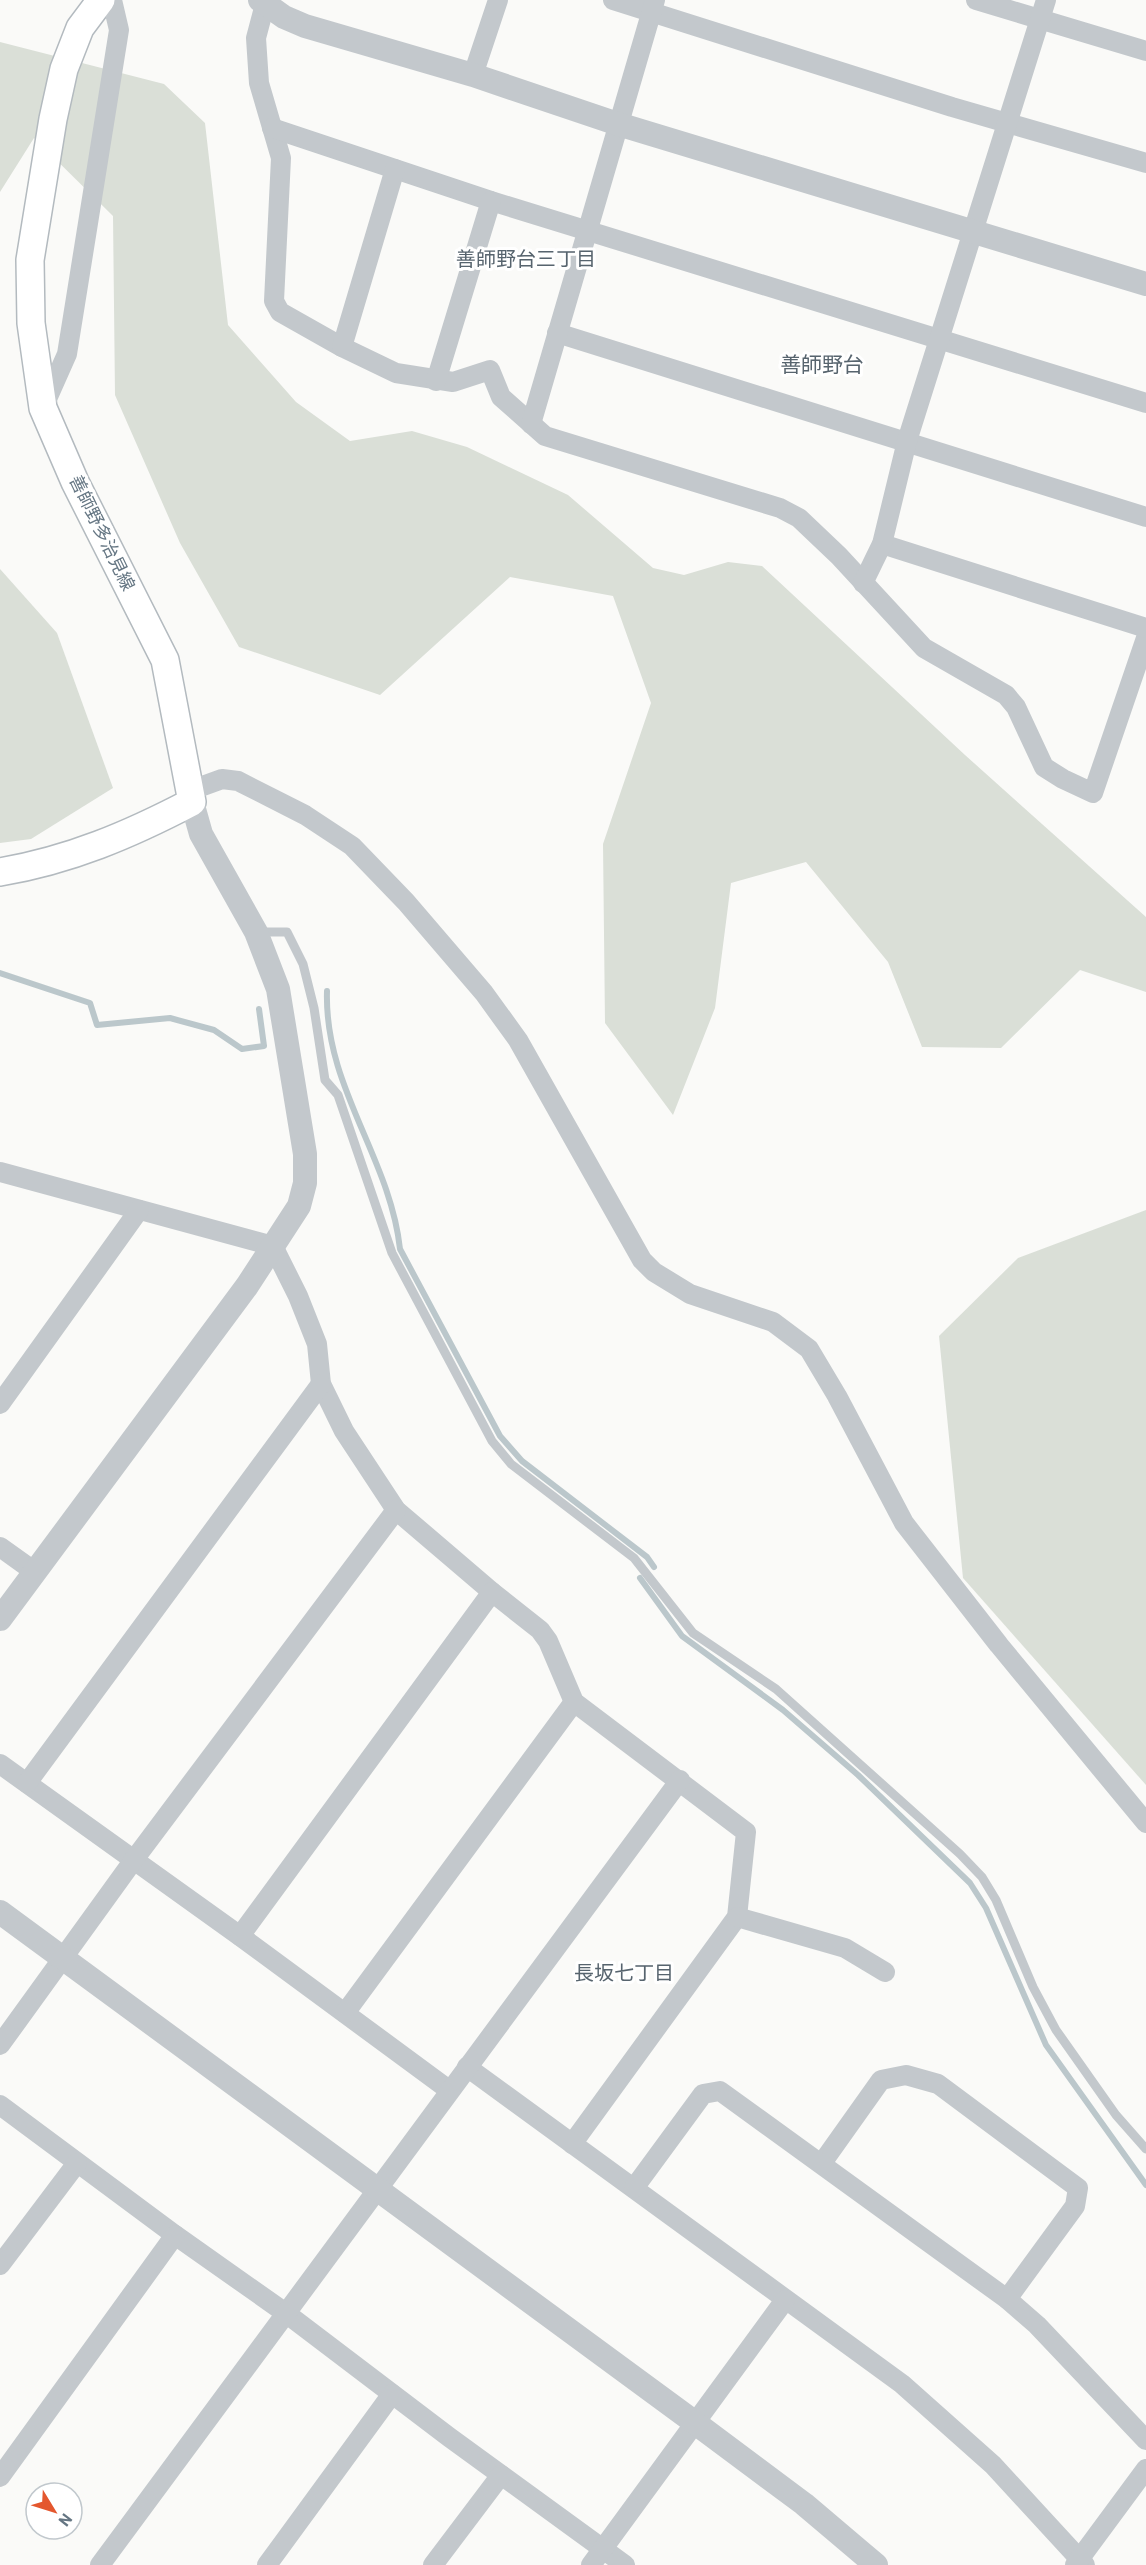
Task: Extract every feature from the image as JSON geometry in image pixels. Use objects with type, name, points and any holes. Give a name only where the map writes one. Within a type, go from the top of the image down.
[{"type":"main road","name":"善師野多治見線","points":[[102,0],[80,28],[68,59],[53,119],[30,260],[31,323],[43,408],[75,482],[165,660],[190,796]]},
{"type":"main road","points":[[0,872],[77,854],[131,832],[190,796]]},
{"type":"street","points":[[43,408],[68,354],[119,30],[112,0]]},
{"type":"street","points":[[473,75],[498,0]]},
{"type":"street","points":[[613,0],[653,6],[1006,122],[1146,163]]},
{"type":"street","points":[[976,0],[1146,51]]},
{"type":"street","points":[[863,583],[882,544],[907,441],[1046,0]]},
{"type":"street","points":[[1146,284],[618,124],[473,75],[305,26],[284,17],[262,2],[256,38],[259,83],[281,158],[274,301],[280,312],[342,347],[396,373],[453,382],[490,369],[501,397],[545,436],[780,508],[799,518],[839,556],[924,648],[1006,695],[1016,707],[1044,767],[1093,793],[1146,638]]},
{"type":"street","points":[[531,424],[653,6]]},
{"type":"street","points":[[272,128],[491,201],[1146,403]]},
{"type":"street","points":[[342,347],[395,169]]},
{"type":"street","points":[[436,381],[491,201]]},
{"type":"street","points":[[557,333],[1146,517]]},
{"type":"street","points":[[882,544],[1146,628]]},
{"type":"street","points":[[0,1619],[247,1286],[299,1206],[305,1182],[305,1154],[282,1008],[269,961],[256,932],[201,834],[190,796],[222,779],[238,782],[305,815],[352,846],[406,902],[484,993],[518,1040],[642,1260],[654,1272],[690,1294],[773,1322],[809,1349],[837,1396],[904,1523],[1012,1662],[1146,1823]]},
{"type":"street","points":[[2,1176],[273,1246],[298,1296],[317,1344],[321,1384],[344,1431],[396,1510],[540,1630],[548,1641],[574,1702],[746,1832],[737,1917],[572,2144]]},
{"type":"street","points":[[0,1404],[139,1210]]},
{"type":"street","points":[[27,1784],[321,1384]]},
{"type":"street","points":[[0,2045],[133,1861],[396,1510]]},
{"type":"street","points":[[0,1547],[35,1572]]},
{"type":"street","points":[[240,1936],[492,1592]]},
{"type":"street","points":[[345,2013],[574,1702]]},
{"type":"street","points":[[0,1764],[240,1936],[449,2090]]},
{"type":"street","points":[[100,2565],[680,1780]]},
{"type":"street","points":[[0,1912],[694,2422],[804,2504],[876,2565]]},
{"type":"street","points":[[737,1917],[845,1948],[885,1972]]},
{"type":"street","points":[[467,2067],[902,2384],[993,2465],[1080,2563],[1146,2469]]},
{"type":"street","points":[[822,2163],[881,2080],[906,2075],[938,2084],[1078,2188],[1075,2206],[1006,2299]]},
{"type":"street","points":[[634,2188],[703,2094],[720,2091],[1006,2299],[1037,2325],[1146,2440]]},
{"type":"street","points":[[0,2105],[625,2565]]},
{"type":"street","points":[[0,2265],[77,2163]]},
{"type":"street","points":[[0,2477],[175,2235]]},
{"type":"street","points":[[591,2565],[785,2300]]},
{"type":"street","points":[[267,2565],[392,2394]]},
{"type":"street","points":[[433,2565],[501,2475]]},
{"type":"lane","points":[[256,932],[287,932],[303,964],[314,1008],[325,1080],[338,1095],[392,1253],[492,1441],[511,1464],[634,1558],[693,1633],[776,1689],[982,1877],[996,1900],[1033,1987],[1056,2030],[1116,2115],[1146,2149]]},
{"type":"shaded area","points":[[0,42],[164,84],[205,123],[228,325],[296,402],[350,441],[412,431],[467,447],[568,495],[653,568],[684,575],[728,562],[762,566],[965,755],[1146,917],[1146,992],[1080,970],[1001,1048],[922,1047],[888,962],[806,862],[731,883],[715,1008],[673,1115],[605,1023],[603,844],[651,703],[613,596],[510,577],[380,695],[239,647],[180,543],[115,395],[113,216],[34,138],[0,192]]},
{"type":"shaded area","points":[[0,569],[57,633],[113,788],[31,839],[0,843]]},
{"type":"shaded area","points":[[1146,1210],[1146,1785],[963,1578],[939,1336],[1018,1258]]},
{"type":"waterway","points":[[0,973],[90,1003],[97,1025],[170,1018],[214,1030],[242,1049],[264,1046],[259,1009]]},
{"type":"waterway","points":[[327,991],[329,1026],[336,1059],[346,1091],[384,1183],[394,1215],[400,1249],[500,1436],[522,1461],[647,1557],[654,1567]]},
{"type":"waterway","points":[[640,1578],[682,1636],[783,1710],[858,1775],[970,1883],[986,1908],[1046,2045],[1146,2185]]},
{"type":"district","name":"善師野台三丁目","points":[[526,259]]},
{"type":"district","name":"善師野台","points":[[822,365]]},
{"type":"district","name":"長坂七丁目","points":[[624,1973]]}]
